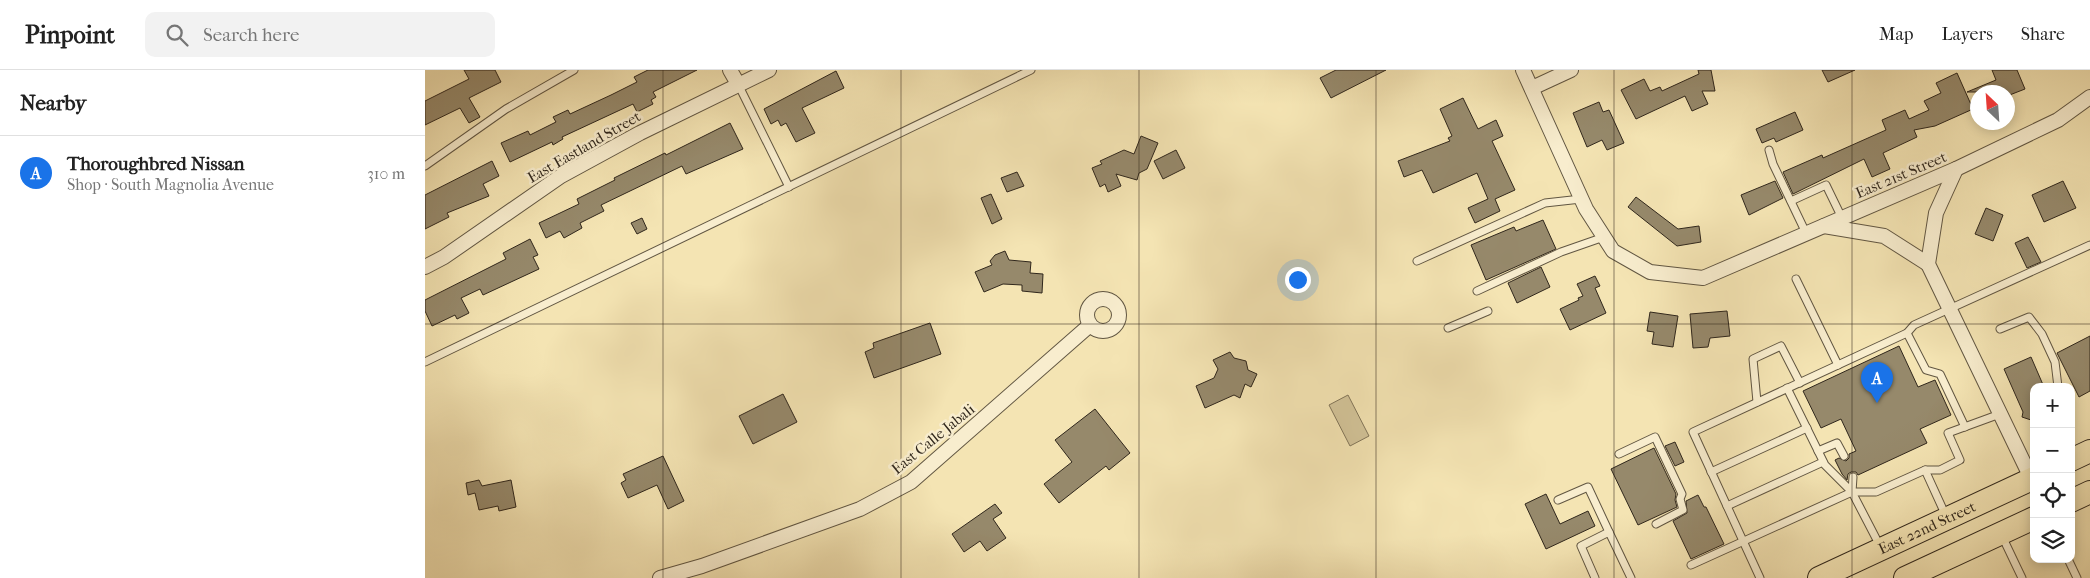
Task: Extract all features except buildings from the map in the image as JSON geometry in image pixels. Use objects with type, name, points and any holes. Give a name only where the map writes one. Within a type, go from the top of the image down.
[{"type":"main road","points":[[2075,458],[2090,451]]},
{"type":"main road","name":"East 22nd Street","points":[[1819,578],[2030,481]]},
{"type":"main road","points":[[2075,499],[2090,492]]},
{"type":"main road","points":[[1905,578],[2030,520]]},
{"type":"street","points":[[730,70],[737,84]]},
{"type":"street","name":"East Eastland Street","points":[[425,267],[444,257],[561,176],[640,133],[769,70]]},
{"type":"street","name":"East 21st Street","points":[[1523,70],[1581,199],[1613,251],[1650,272],[1703,278],[1956,169],[2058,120],[2090,97]]},
{"type":"street","points":[[1532,88],[1571,70]]},
{"type":"street","points":[[1928,264],[1936,213],[1956,169]]},
{"type":"street","points":[[1823,226],[1884,236],[1928,264],[2030,474]]},
{"type":"street","name":"East Calle Jabali","points":[[660,578],[702,566],[860,509],[911,482],[1090,325]]},
{"type":"lane","points":[[425,166],[482,124],[574,70]]},
{"type":"lane","points":[[425,362],[1031,70]]},
{"type":"lane","points":[[737,84],[789,187]]},
{"type":"lane","points":[[1769,150],[1773,164],[1806,233]]},
{"type":"lane","points":[[1791,202],[1826,185],[1841,218]]},
{"type":"lane","points":[[1417,262],[1545,204],[1581,199]]},
{"type":"lane","points":[[1477,291],[1561,252],[1604,237]]},
{"type":"lane","points":[[1760,578],[1693,432],[1907,334],[1915,325],[1949,308],[2090,245]]},
{"type":"lane","points":[[1796,279],[1838,365]]},
{"type":"lane","points":[[1448,328],[1488,311]]},
{"type":"lane","points":[[1999,329],[2029,317],[2042,334],[2055,362],[2057,383]]},
{"type":"lane","points":[[1907,334],[1926,370],[1940,374],[1965,426]]},
{"type":"lane","points":[[1757,402],[1753,359],[1781,346],[1800,383]]},
{"type":"lane","points":[[1787,388],[1823,462],[1852,492],[1881,549]]},
{"type":"lane","points":[[1691,565],[1852,492],[1876,492],[1925,470],[1940,470],[1960,460],[1948,433],[2000,414]]},
{"type":"lane","points":[[1711,472],[1807,428]]},
{"type":"lane","points":[[1619,454],[1655,437],[1682,494],[1680,500],[1683,510],[1656,524]]},
{"type":"lane","points":[[1818,451],[1837,443],[1844,456]]},
{"type":"lane","points":[[1727,506],[1823,462]]},
{"type":"lane","points":[[1925,470],[1947,518]]},
{"type":"lane","points":[[1852,492],[1853,477]]},
{"type":"lane","points":[[1558,500],[1588,487],[1631,578]]},
{"type":"lane","points":[[1595,578],[1581,546],[1609,532]]},
{"type":"lane","points":[[2001,534],[2022,578]]},
{"type":"lane","points":[[2070,563],[2077,578]]},
{"type":"shaded area","points":[[1348,395],[1369,436],[1350,446],[1329,405]]},
{"type":"place","name":"Thoroughbred Nissan","points":[[1877,403]]}]
